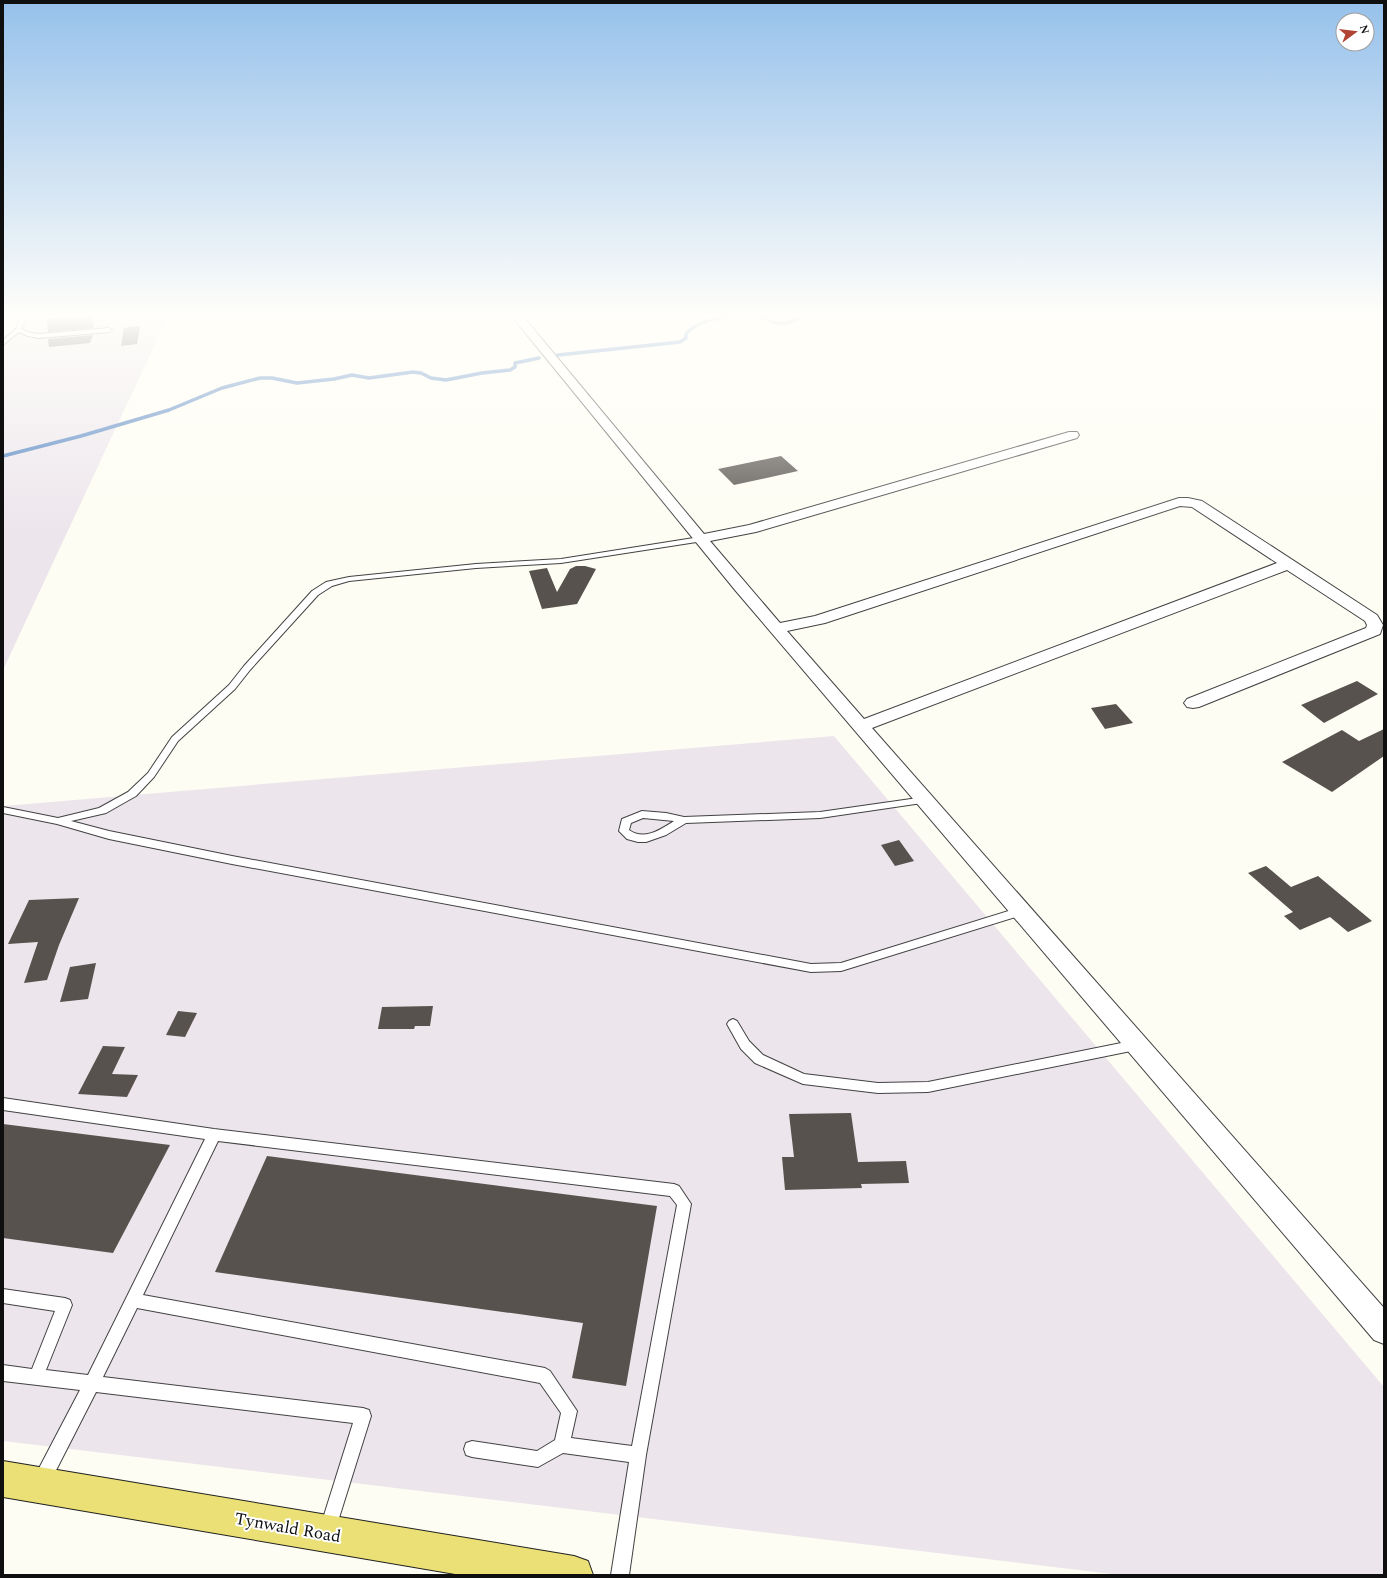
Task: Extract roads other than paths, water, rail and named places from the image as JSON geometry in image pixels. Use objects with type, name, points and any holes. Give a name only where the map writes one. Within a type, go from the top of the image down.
[{"type":"main road","name":"Tynwald Road","points":[[3,1478],[574,1575]]},
{"type":"street","points":[[576,388],[700,539],[776,629],[1384,1330]]},
{"type":"street","points":[[700,539],[751,529],[1073,435]]},
{"type":"street","points":[[776,629],[819,620],[1179,502],[1197,504],[1371,618],[1375,625],[1374,631],[1193,703]]},
{"type":"street","points":[[861,726],[1289,564]]},
{"type":"lane","points":[[56,821],[102,811],[132,794],[151,775],[175,739],[232,686],[315,593],[329,584],[349,579],[476,566],[560,561],[700,539]]},
{"type":"lane","points":[[684,820],[655,836],[641,840],[630,837],[624,831],[626,821],[642,814],[666,816],[684,820],[762,818],[820,815],[925,800]]},
{"type":"lane","points":[[3,810],[56,821],[109,835],[232,860],[811,968],[841,967],[1021,911]]},
{"type":"lane","points":[[733,1024],[745,1045],[759,1059],[803,1079],[878,1088],[928,1086],[1136,1044]]},
{"type":"lane","points":[[3,1104],[214,1135],[674,1190],[684,1204],[638,1455],[620,1575]]},
{"type":"lane","points":[[40,1484],[92,1384],[214,1135]]},
{"type":"lane","points":[[3,1296],[65,1305],[36,1377]]},
{"type":"lane","points":[[133,1300],[545,1376],[569,1411],[562,1446]]},
{"type":"lane","points":[[3,1373],[363,1416],[327,1534]]},
{"type":"lane","points":[[472,1449],[538,1459],[562,1446],[638,1455]]},
{"type":"waterway","points":[[3,456],[81,436],[169,410],[223,388]]}]
